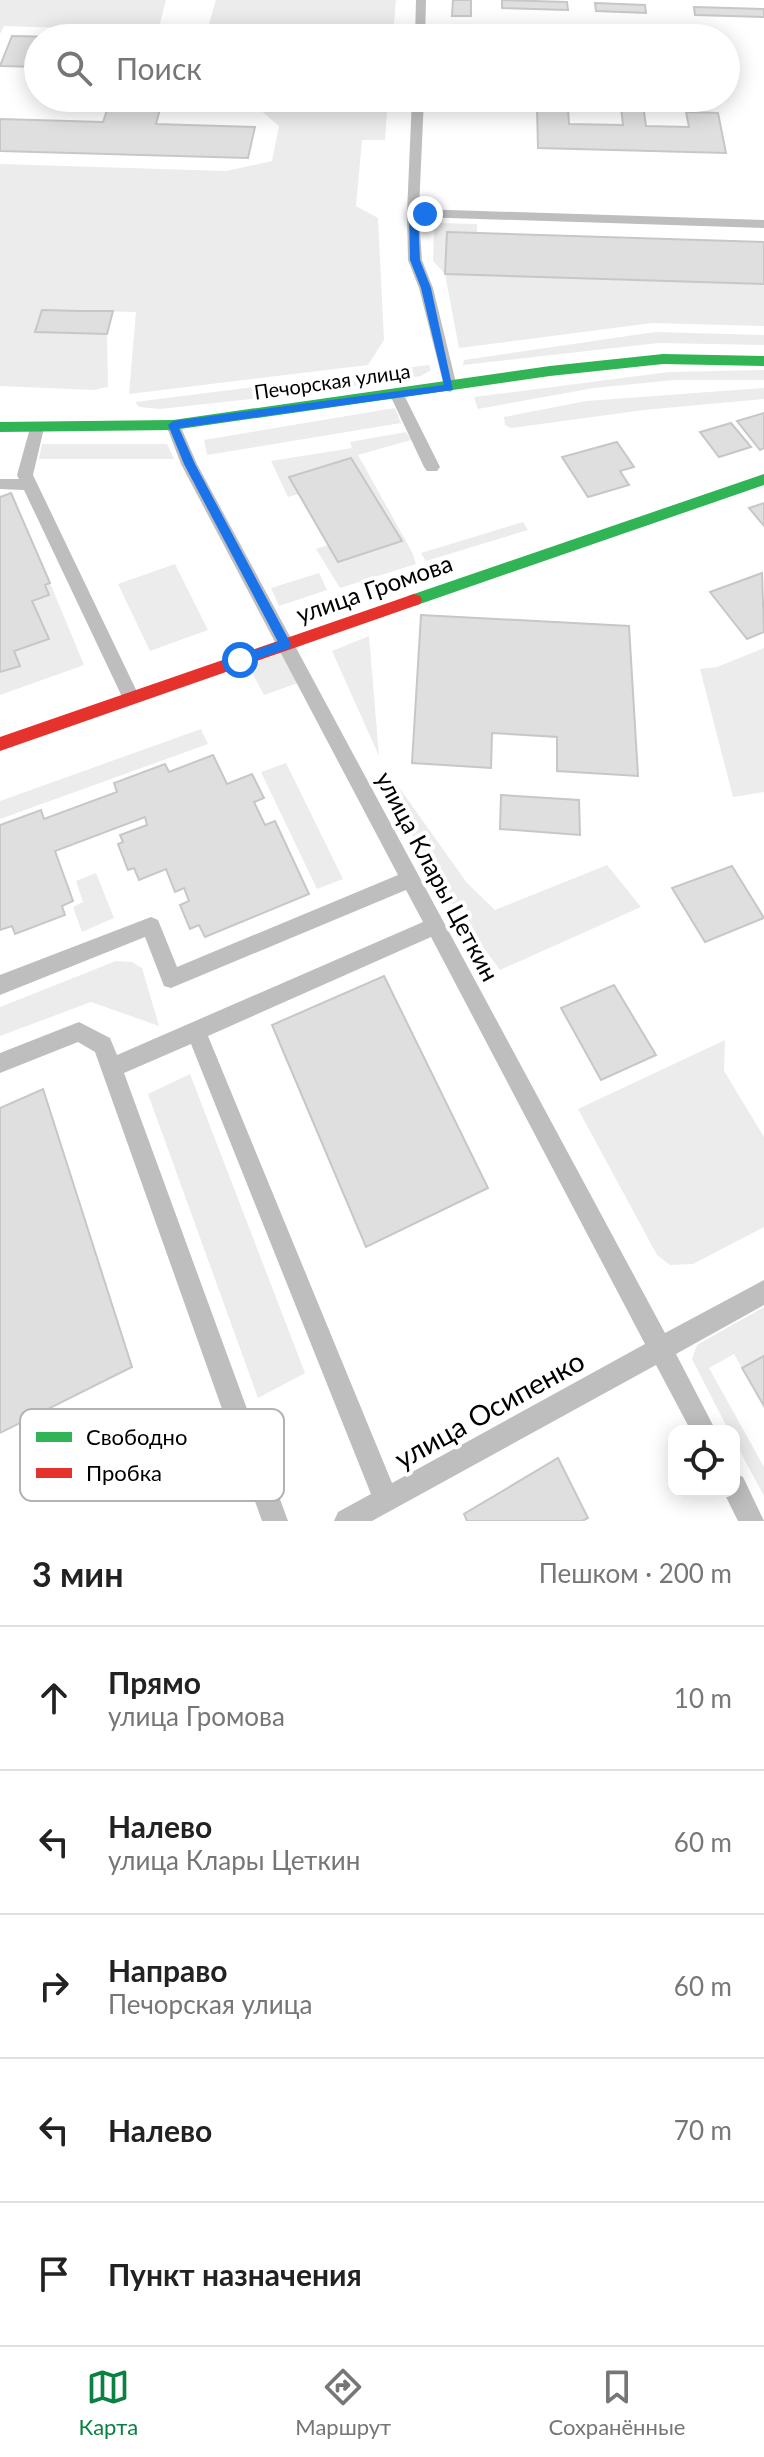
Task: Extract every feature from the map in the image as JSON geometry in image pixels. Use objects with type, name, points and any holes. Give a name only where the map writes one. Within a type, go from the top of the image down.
[{"type":"street","name":"Печорская улица","points":[[0,427],[173,425],[550,371],[663,359],[764,361]]},
{"type":"street","name":"улица Громова","points":[[0,744],[764,479]]},
{"type":"lane","points":[[420,24],[421,0]]},
{"type":"lane","points":[[417,112],[413,213],[415,260],[426,288],[450,387]]},
{"type":"lane","points":[[413,213],[764,224]]},
{"type":"lane","points":[[397,395],[432,467]]},
{"type":"lane","name":"улица Клары Цеткин","points":[[173,425],[189,464],[701,1425]]},
{"type":"lane","points":[[37,428],[25,475],[131,698]]},
{"type":"lane","points":[[0,484],[29,485]]},
{"type":"lane","points":[[0,985],[151,926],[171,979],[410,879]]},
{"type":"lane","points":[[111,1068],[435,926]]},
{"type":"lane","points":[[196,1031],[386,1500]]},
{"type":"lane","points":[[0,1063],[79,1032],[103,1045],[234,1409]]},
{"type":"lane","name":"улица Осипенко","points":[[347,1521],[764,1292]]},
{"type":"lane","points":[[740,1497],[752,1521]]},
{"type":"lane","points":[[268,1501],[275,1521]]},
{"type":"shaded area","points":[[0,0],[166,0],[160,24],[24,24],[24,27],[4,26],[0,34]]},
{"type":"shaded area","points":[[216,0],[396,0],[394,24],[209,24]]},
{"type":"shaded area","points":[[263,112],[387,112],[385,140],[362,140],[356,206],[378,218],[384,340],[368,365],[129,394],[136,312],[42,310],[36,332],[107,334],[108,387],[93,390],[0,386],[0,164],[226,171],[272,161],[279,126]]},
{"type":"shaded area","points":[[439,223],[477,224],[477,233],[447,233],[445,274],[433,261],[434,230]]},
{"type":"shaded area","points":[[445,274],[764,284],[764,326],[652,323],[459,348]]},
{"type":"shaded area","points":[[655,332],[764,335],[764,345],[658,343],[463,365],[464,360]]},
{"type":"shaded area","points":[[429,365],[431,370],[421,376],[308,393],[160,409],[139,407],[135,402]]},
{"type":"shaded area","points":[[764,370],[764,380],[674,380],[594,388],[478,409],[474,397],[669,372]]},
{"type":"shaded area","points":[[764,388],[764,399],[644,410],[511,428],[505,425],[504,417],[586,401]]},
{"type":"shaded area","points":[[395,408],[401,423],[207,455],[204,440]]},
{"type":"shaded area","points":[[406,432],[411,440],[358,455],[416,564],[340,588],[316,549],[328,545],[338,562],[402,541],[351,459],[299,494],[288,497],[271,461],[352,448],[350,442]]},
{"type":"shaded area","points":[[42,444],[167,444],[174,459],[39,459]]},
{"type":"shaded area","points":[[523,522],[528,530],[426,561],[421,553]]},
{"type":"shaded area","points":[[175,564],[208,630],[150,651],[118,584]]},
{"type":"shaded area","points":[[319,573],[327,590],[279,606],[271,588]]},
{"type":"shaded area","points":[[50,583],[84,665],[0,695],[0,672],[19,666],[14,651],[48,639],[32,601]]},
{"type":"shaded area","points":[[369,636],[379,756],[332,651]]},
{"type":"shaded area","points":[[764,648],[764,792],[733,797],[700,669],[717,667]]},
{"type":"shaded area","points":[[282,653],[298,683],[264,695],[248,665]]},
{"type":"shaded area","points":[[201,729],[208,744],[0,819],[0,801]]},
{"type":"shaded area","points":[[286,763],[343,879],[317,889],[261,772]]},
{"type":"shaded area","points":[[393,779],[467,883],[495,910],[607,865],[641,907],[500,970],[462,919],[383,787],[385,780]]},
{"type":"shaded area","points":[[96,873],[114,918],[82,932],[73,907],[83,902],[76,881]]},
{"type":"shaded area","points":[[116,961],[132,962],[142,968],[159,1026],[91,1002],[0,1036],[0,1007]]},
{"type":"shaded area","points":[[725,1040],[724,1071],[764,1137],[764,1227],[693,1264],[670,1265],[657,1255],[578,1109]]},
{"type":"shaded area","points":[[190,1074],[305,1373],[258,1398],[148,1094]]},
{"type":"shaded area","points":[[764,1307],[764,1356],[742,1368],[734,1354],[709,1368],[764,1467],[764,1496],[740,1451],[740,1425],[726,1425],[692,1359],[697,1345]]},
{"type":"building","points":[[453,0],[471,0],[471,16],[452,16]]},
{"type":"building","points":[[502,0],[567,2],[568,10],[502,8]]},
{"type":"building","points":[[595,3],[645,5],[646,13],[596,11]]},
{"type":"building","points":[[694,7],[764,9],[764,17],[695,15]]},
{"type":"building","points":[[12,36],[24,36],[24,67],[0,66]]},
{"type":"building","points":[[106,112],[159,112],[156,124],[255,127],[248,158],[0,151],[0,119],[103,122]]},
{"type":"building","points":[[537,112],[568,112],[569,124],[623,125],[622,112],[644,112],[646,126],[689,127],[686,112],[718,113],[726,153],[538,148]]},
{"type":"building","points":[[447,232],[764,242],[764,284],[445,274]]},
{"type":"building","points":[[42,310],[113,311],[107,334],[35,332]]},
{"type":"building","points":[[764,413],[764,448],[760,450],[737,421]]},
{"type":"building","points":[[731,423],[751,447],[719,457],[700,432]]},
{"type":"building","points":[[617,442],[634,467],[620,471],[629,485],[588,497],[562,457]]},
{"type":"building","points":[[351,458],[402,541],[338,562],[289,477]]},
{"type":"building","points":[[11,493],[50,583],[45,585],[49,595],[32,601],[49,639],[14,651],[20,666],[0,672],[0,497]]},
{"type":"building","points":[[764,503],[764,526],[749,508]]},
{"type":"building","points":[[762,573],[764,632],[747,639],[710,592]]},
{"type":"building","points":[[421,615],[629,626],[638,776],[557,771],[557,737],[492,733],[491,768],[412,763]]},
{"type":"building","points":[[213,755],[227,784],[252,774],[264,798],[254,802],[265,825],[275,821],[309,894],[205,937],[199,925],[190,929],[180,905],[189,901],[184,888],[175,892],[166,869],[139,880],[134,868],[128,870],[118,844],[123,842],[120,835],[147,825],[145,817],[55,851],[73,901],[62,906],[65,915],[15,934],[12,926],[0,930],[0,825],[41,810],[44,819],[117,792],[114,783],[165,764],[169,772]]},
{"type":"building","points":[[501,795],[579,800],[580,835],[500,829]]},
{"type":"building","points":[[732,866],[764,918],[705,942],[672,888]]},
{"type":"building","points":[[384,976],[488,1188],[366,1247],[272,1025]]},
{"type":"building","points":[[614,985],[656,1055],[601,1080],[561,1008]]},
{"type":"building","points":[[43,1089],[132,1367],[48,1409],[20,1409],[20,1423],[0,1433],[0,1108]]},
{"type":"building","points":[[764,1356],[764,1406],[742,1368]]},
{"type":"building","points":[[558,1458],[588,1518],[582,1521],[467,1521],[464,1514]]},
{"type":"traffic: fast","points":[[0,427],[173,425],[550,371],[663,359],[764,361]]},
{"type":"traffic: fast","points":[[414,600],[764,479]]},
{"type":"traffic: jam","points":[[0,744],[414,600]]},
{"type":"route","points":[[240,660],[285,644],[189,464],[173,425],[450,387],[426,288],[415,260],[413,213],[425,214]]}]
